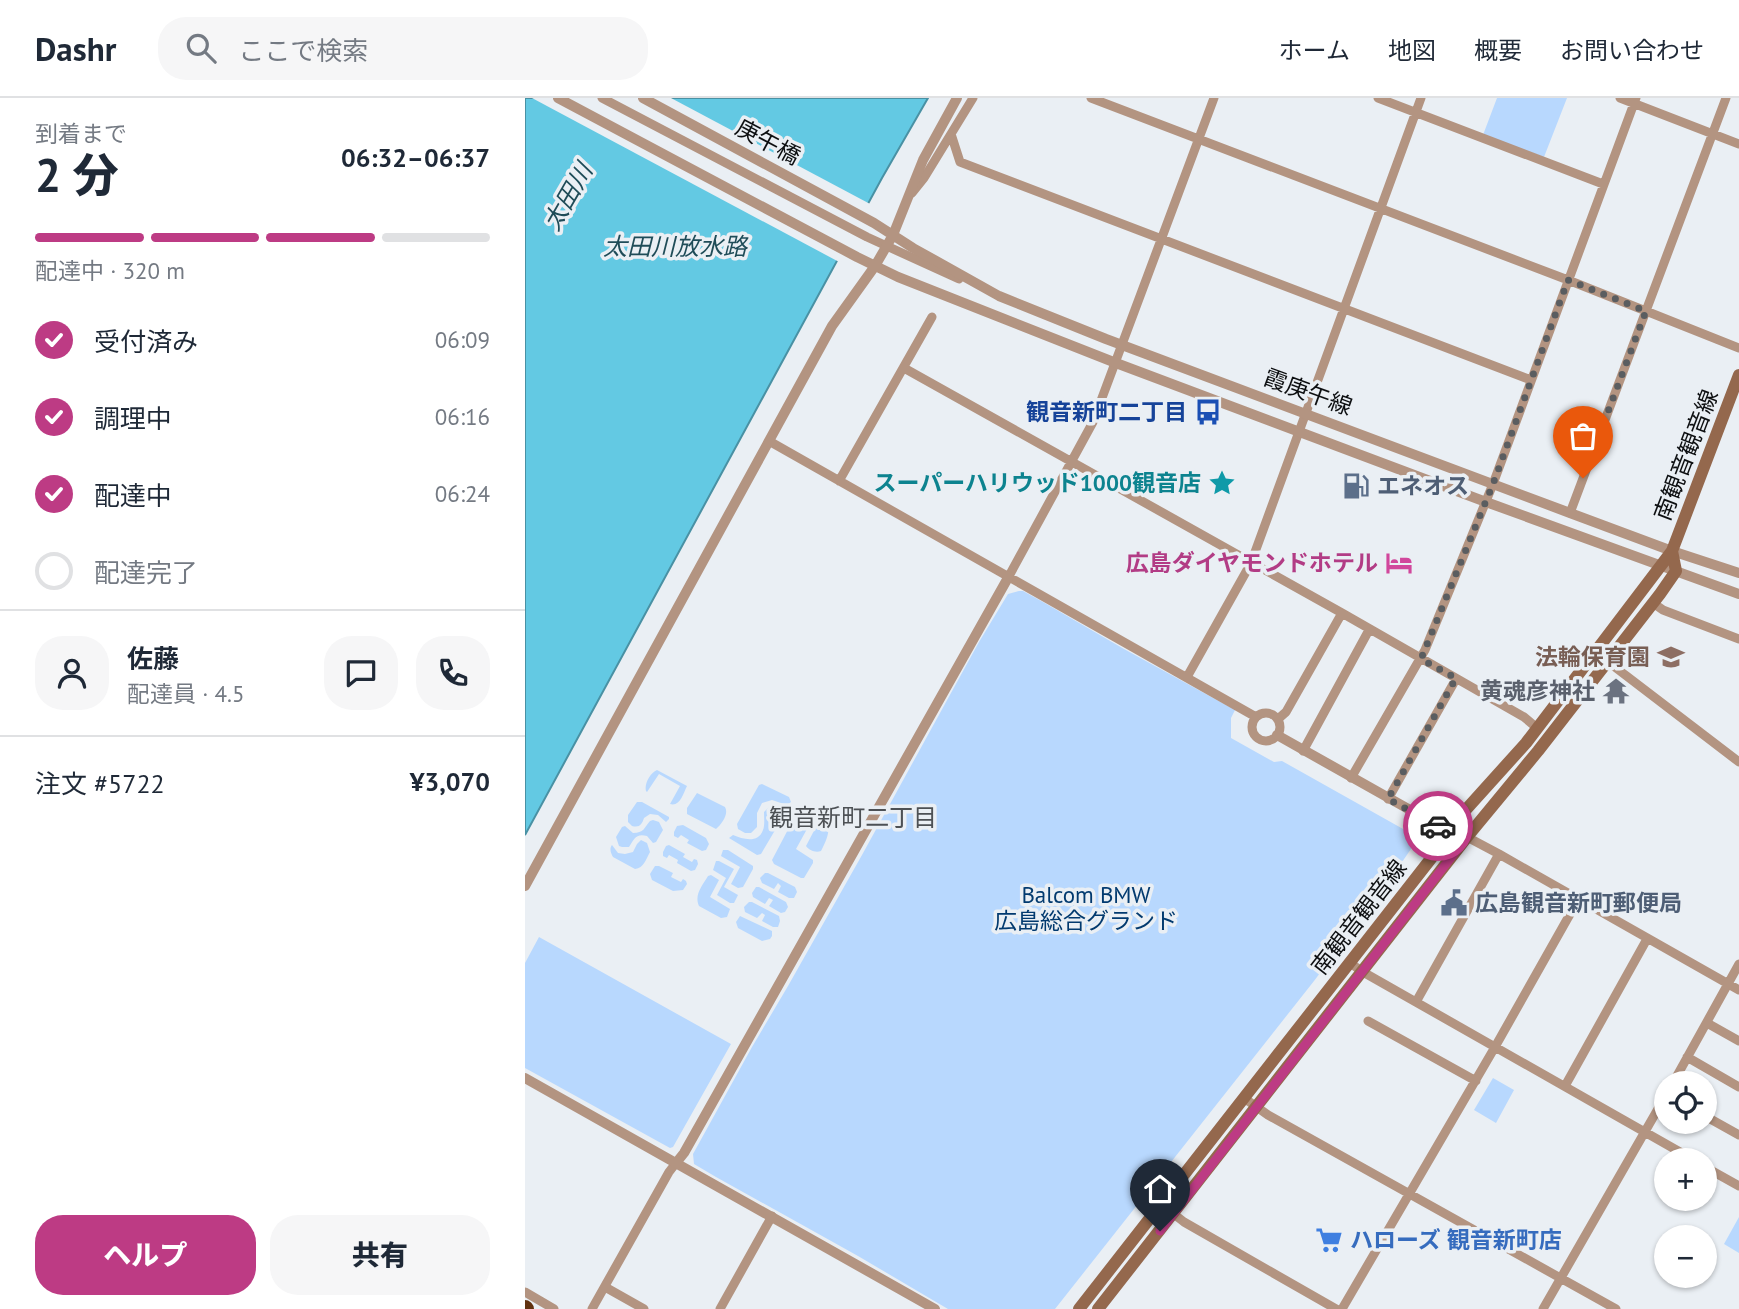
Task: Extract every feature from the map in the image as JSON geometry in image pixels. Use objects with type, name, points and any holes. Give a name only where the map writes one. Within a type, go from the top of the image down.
[{"type":"main road","name":"南観音観音線","points":[[1079,1309],[1451,833],[1462,814],[1537,728],[1672,551],[1739,375]]},
{"type":"main road","name":"南観音観音線","points":[[1098,1309],[1653,604],[1676,571],[1672,551]]},
{"type":"street","points":[[558,98],[875,266],[1116,363],[1739,594]]},
{"type":"street","points":[[602,98],[886,247],[999,296]]},
{"type":"street","name":"庚午橋","points":[[643,98],[874,223]]},
{"type":"street","points":[[525,886],[832,326],[875,266],[893,235],[923,160],[957,98]]},
{"type":"street","points":[[909,197],[924,178],[973,98]]},
{"type":"street","points":[[1091,98],[1739,348]]},
{"type":"street","points":[[592,1309],[669,1172],[691,1141],[1073,462],[1093,422],[1116,363],[1214,98]]},
{"type":"street","points":[[1378,98],[1603,184]]},
{"type":"street","points":[[1187,677],[1251,563],[1422,98]]},
{"type":"street","points":[[1620,98],[1635,101],[1739,144]]},
{"type":"street","points":[[1570,513],[1726,98]]},
{"type":"street","points":[[1352,778],[1421,659],[1493,484],[1635,101]]},
{"type":"street","points":[[951,134],[960,162],[1531,380]]},
{"type":"street","name":"霞庚午線","points":[[874,223],[999,296],[1122,345],[1570,513],[1739,573]]},
{"type":"street","points":[[839,481],[932,317]]},
{"type":"street","points":[[904,368],[1342,613],[1524,717],[1537,728]]},
{"type":"street","points":[[769,441],[1256,717]]},
{"type":"street","points":[[1653,604],[1739,639]]},
{"type":"street","points":[[1278,719],[1286,712],[1342,613]]},
{"type":"street","points":[[1303,751],[1369,630]]},
{"type":"street","points":[[1607,661],[1739,762]]},
{"type":"street","points":[[1388,799],[1456,678]]},
{"type":"street","points":[[1268,712],[1278,719],[1280,727],[1277,735],[1267,741],[1257,737],[1252,727],[1256,717],[1268,712]]},
{"type":"street","points":[[1277,735],[1451,833],[1467,837],[1500,854],[1739,990]]},
{"type":"street","points":[[1416,1002],[1500,854]]},
{"type":"street","points":[[1342,1309],[1476,1081],[1578,900]]},
{"type":"street","points":[[1565,1086],[1647,939]]},
{"type":"street","points":[[1350,963],[1673,1148]]},
{"type":"street","points":[[1679,1071],[1739,964]]},
{"type":"street","points":[[1369,1021],[1476,1081]]},
{"type":"street","points":[[1707,1023],[1739,1041]]},
{"type":"street","points":[[1687,1057],[1739,1087]]},
{"type":"street","points":[[525,1078],[935,1309]]},
{"type":"street","points":[[1244,1098],[1268,1115],[1616,1309]]},
{"type":"street","points":[[1543,1309],[1654,1115]]},
{"type":"street","points":[[1717,1123],[1739,1135]]},
{"type":"street","points":[[1717,1174],[1739,1186]]},
{"type":"street","points":[[1161,1203],[1184,1222],[1336,1309]]},
{"type":"street","points":[[720,1309],[772,1216]]},
{"type":"street","points":[[605,1287],[644,1309]]},
{"type":"street","points":[[525,1292],[554,1309]]},
{"type":"green space","points":[[1497,98],[1567,98],[1544,157],[1483,135]]},
{"type":"green space","name":"Balcom BMW 広島総合グランド","points":[[1019,591],[1235,710],[1231,718],[1231,738],[1274,762],[1282,761],[1412,834],[1413,846],[1365,906],[1351,932],[1314,981],[1055,1309],[948,1309],[694,1164],[693,1154],[979,642],[1008,594]]},
{"type":"green space","points":[[657,770],[687,786],[676,804],[670,804],[680,786],[659,774],[646,791],[648,779]]},
{"type":"green space","points":[[762,784],[789,797],[791,802],[787,805],[772,800],[762,803],[757,813],[757,827],[751,833],[745,833],[738,829],[737,824]]},
{"type":"green space","points":[[697,793],[725,807],[723,822],[716,829],[687,814],[687,808]]},
{"type":"green space","points":[[637,802],[642,802],[669,819],[666,822],[658,815],[650,814],[640,825],[632,826],[628,822],[628,815]]},
{"type":"green space","points":[[773,806],[782,810],[784,815],[761,854],[757,855],[729,838],[733,835],[746,839],[758,837],[764,828],[764,812]]},
{"type":"green space","points":[[806,807],[825,820],[827,825],[828,836],[821,851],[812,851],[806,846],[817,825],[799,814],[800,809]]},
{"type":"green space","points":[[653,820],[659,822],[663,830],[656,842],[653,843],[647,836],[640,835],[629,847],[619,846],[616,837],[622,827],[637,833]]},
{"type":"green space","points":[[796,821],[807,829],[796,849],[813,860],[804,878],[774,864],[772,860],[792,822]]},
{"type":"green space","points":[[683,825],[706,838],[709,844],[706,850],[702,851],[687,843],[689,840],[681,835],[678,838],[674,836],[677,826]]},
{"type":"green space","points":[[641,840],[647,843],[650,852],[641,867],[635,869],[613,857],[610,850],[612,845],[618,853],[625,854],[633,852]]},
{"type":"green space","points":[[666,846],[685,854],[683,857],[692,862],[697,860],[695,870],[691,871],[677,863],[678,860],[669,855],[667,858],[663,856]]},
{"type":"green space","points":[[723,850],[728,850],[753,866],[743,887],[738,888],[731,884],[740,867],[721,856]]},
{"type":"green space","points":[[716,861],[734,869],[724,887],[738,895],[734,903],[717,895],[726,878],[713,870]]},
{"type":"green space","points":[[655,866],[673,873],[671,877],[681,882],[683,879],[686,881],[683,890],[673,891],[652,880],[650,874]]},
{"type":"green space","points":[[765,873],[795,887],[797,892],[794,898],[778,892],[781,886],[778,883],[774,889],[762,883],[760,878]]},
{"type":"green space","points":[[711,875],[719,880],[710,897],[730,909],[727,917],[721,918],[699,906],[699,891]]},
{"type":"green space","points":[[756,887],[786,902],[788,907],[785,912],[781,913],[769,906],[773,900],[769,898],[765,904],[753,897],[752,893]]},
{"type":"green space","points":[[749,902],[779,916],[778,927],[762,921],[765,915],[762,913],[757,918],[745,912],[744,907]]},
{"type":"green space","points":[[740,916],[772,931],[770,939],[762,941],[738,928],[736,922]]},
{"type":"green space","points":[[539,937],[731,1044],[673,1147],[670,1148],[525,1068],[525,963]]},
{"type":"green space","points":[[1493,1078],[1514,1090],[1496,1123],[1474,1110]]},
{"type":"green space","points":[[1739,1217],[1739,1253],[1724,1244]]},
{"type":"water","name":"太田川放水路","points":[[525,98],[928,98],[525,835]]},
{"type":"pier","points":[[532,98],[671,98],[872,205],[841,263]]},
{"type":"way so far","points":[[1438,826],[1388,799],[1456,678],[1421,659],[1493,484],[1568,280],[1646,311],[1583,478]]},
{"type":"place","name":"観音新町二丁目","points":[[1208,412]]},
{"type":"place","name":"スーパーハリウッド1000観音店","points":[[1222,483]]},
{"type":"place","name":"エネオス","points":[[1356,486]]},
{"type":"place","name":"広島ダイヤモンドホテル","points":[[1399,563]]},
{"type":"place","name":"法輪保育園","points":[[1671,657]]},
{"type":"place","name":"黄魂彦神社","points":[[1616,691]]},
{"type":"place","name":"広島観音新町郵便局","points":[[1454,903]]},
{"type":"place","name":"ハローズ 観音新町店","points":[[1329,1240]]},
{"type":"district","name":"観音新町二丁目","points":[[853,818]]},
{"type":"route","points":[[1160,1231],[1467,837],[1438,826]]},
{"type":"water label","name":"太田川","points":[[568,197]]}]
